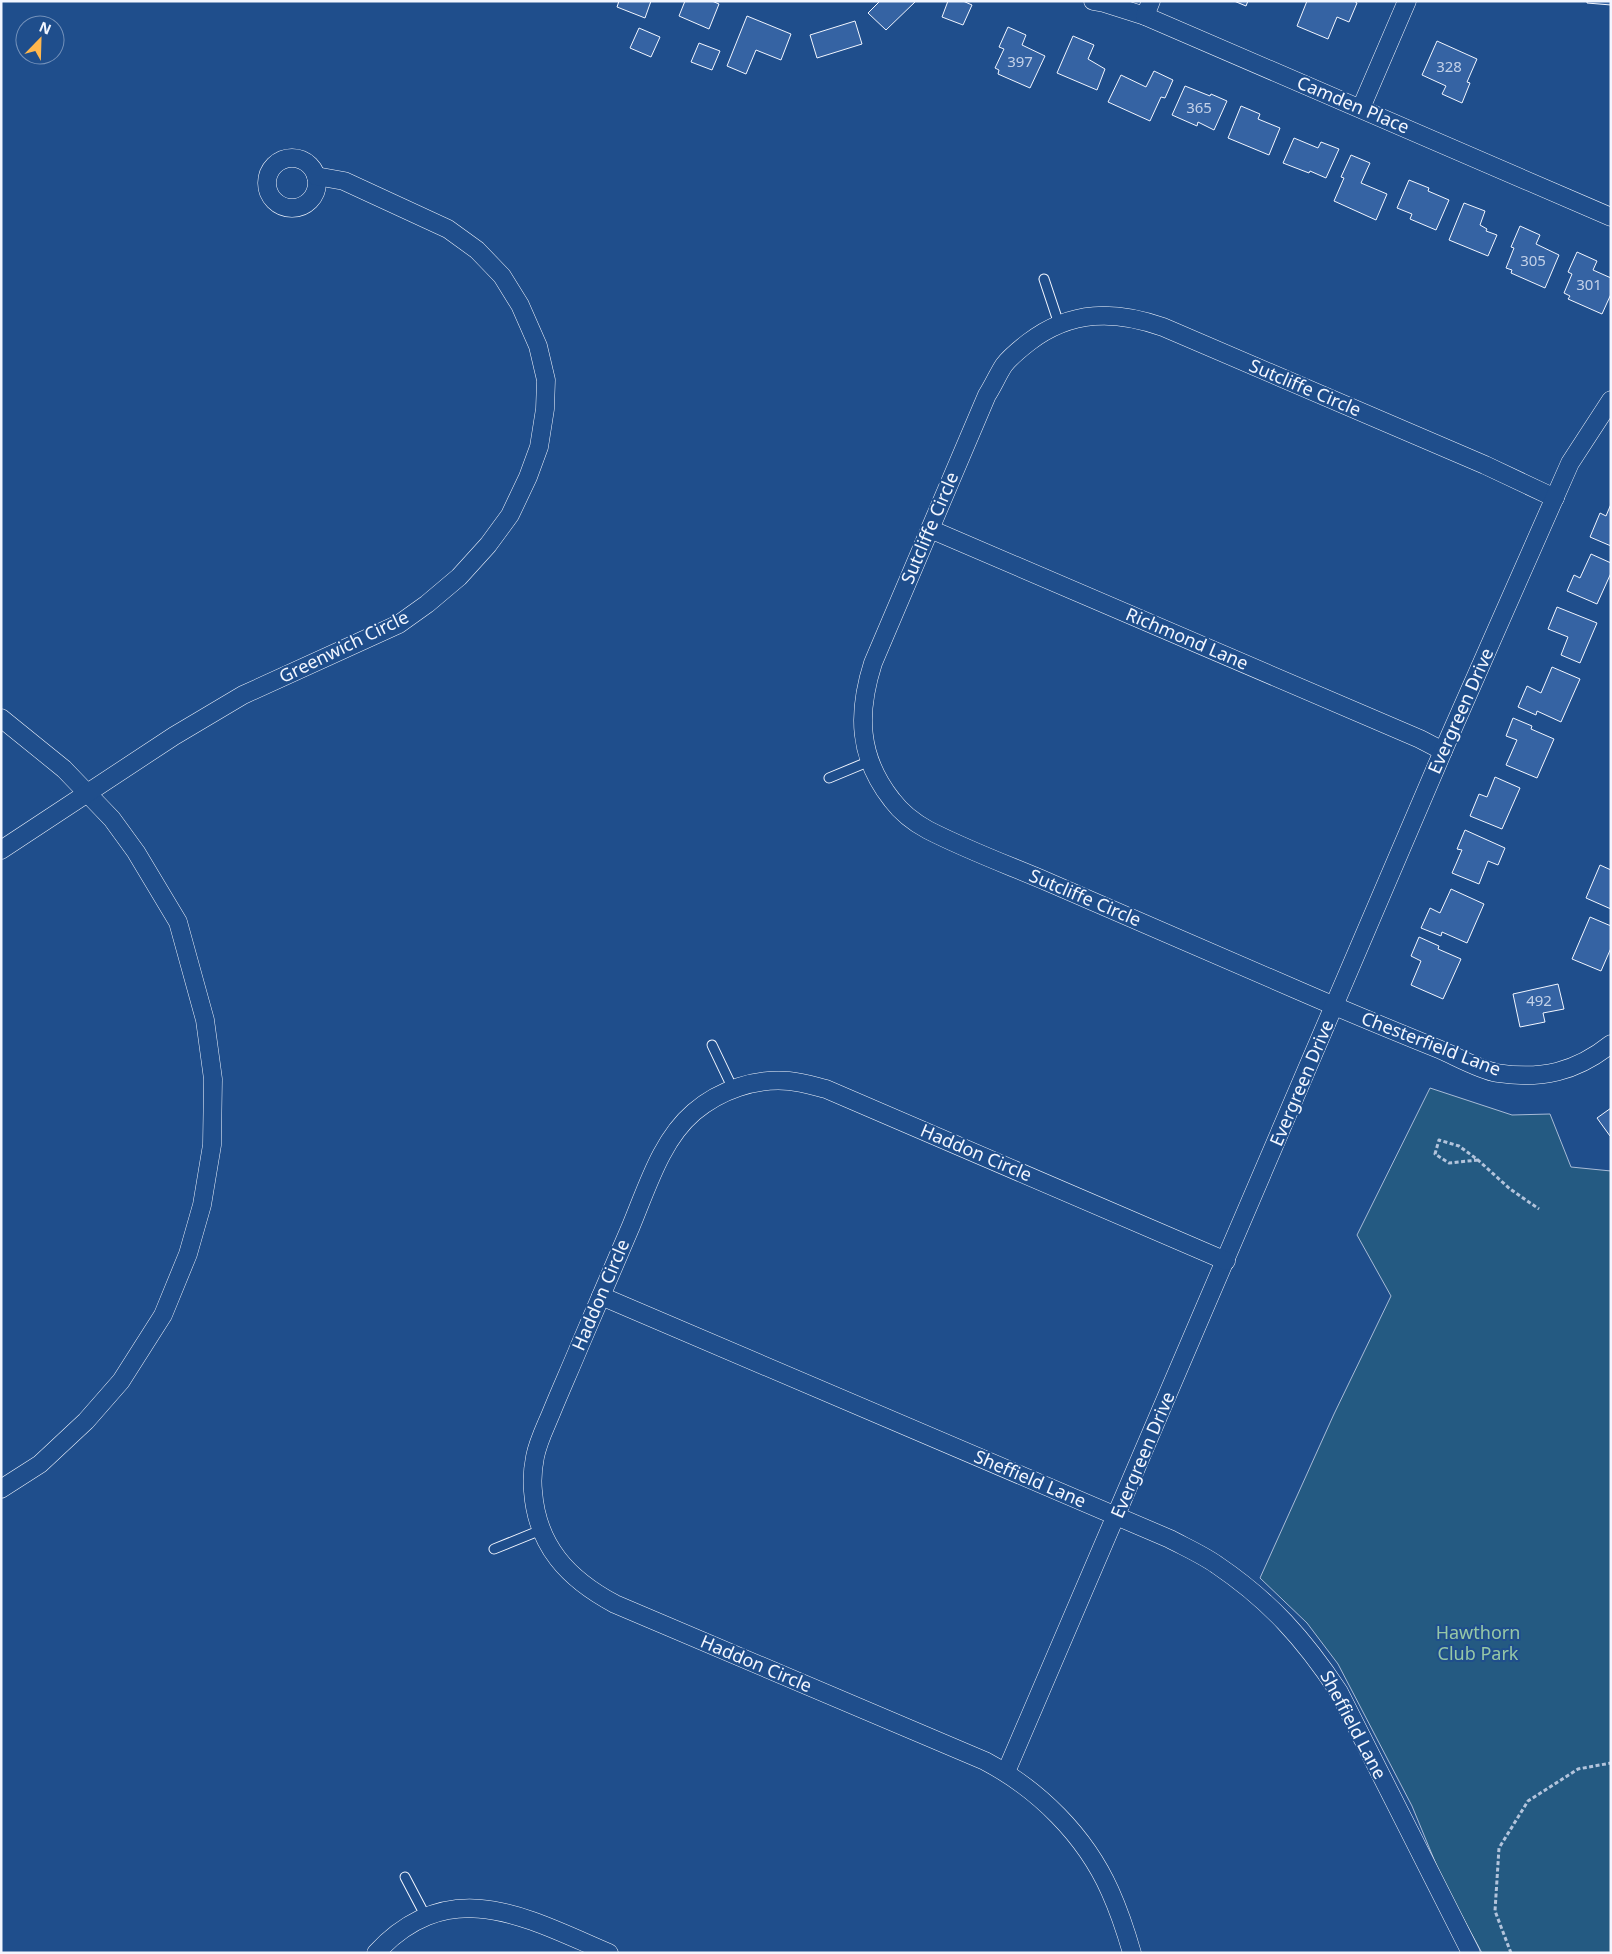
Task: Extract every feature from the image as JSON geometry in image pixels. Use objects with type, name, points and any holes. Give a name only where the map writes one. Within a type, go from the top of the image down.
[{"type":"street","name":"Camden Place","points":[[1093,1],[1148,8],[1361,108],[1611,217]]},
{"type":"street","points":[[1361,108],[1407,1]]},
{"type":"street","name":"Greenwich Circle","points":[[1,850],[174,736],[243,694],[399,624],[427,604],[459,577],[488,545],[510,515],[528,477],[539,447],[545,409],[546,380],[538,346],[520,305],[502,276],[477,250],[448,229],[344,181],[316,176]]},
{"type":"street","name":"Sutcliffe Circle","points":[[1335,1007],[925,829],[908,817],[892,800],[874,770],[862,726],[865,686],[873,663],[987,395],[1004,366],[1015,354],[1046,330],[1059,324],[1092,316],[1117,315],[1138,318],[1476,461],[1555,498]]},
{"type":"street","name":"Evergreen Drive","points":[[1006,1772],[1443,751],[1570,463],[1611,400]]},
{"type":"street","name":"Richmond Lane","points":[[930,529],[1420,739],[1443,751]]},
{"type":"street","points":[[1,718],[64,769],[112,819],[178,922],[205,1020],[213,1079],[212,1145],[202,1205],[188,1254],[163,1315],[121,1381],[86,1421],[40,1464],[1,1489]]},
{"type":"street","name":"Chesterfield Lane","points":[[1335,1007],[1494,1073],[1526,1076],[1552,1074],[1574,1067],[1594,1057],[1611,1044]]},
{"type":"street","name":"Haddon Circle","points":[[1132,1953],[1110,1890],[1085,1848],[1050,1807],[1020,1781],[985,1761],[615,1604],[590,1591],[570,1574],[551,1551],[540,1530],[532,1489],[535,1457],[543,1432],[652,1175],[673,1134],[693,1112],[733,1088],[755,1082],[780,1080],[826,1089],[1226,1261]]},
{"type":"street","name":"Sheffield Lane","points":[[601,1296],[1170,1539],[1216,1564],[1258,1595],[1278,1613],[1314,1655],[1339,1692],[1470,1953]]},
{"type":"street","points":[[376,1953],[389,1939],[404,1928],[426,1917],[446,1910],[473,1908],[488,1908],[524,1917],[609,1953]]},
{"type":"lane","points":[[1044,279],[1059,324]]},
{"type":"lane","points":[[829,778],[870,761]]},
{"type":"lane","points":[[712,1045],[733,1088]]},
{"type":"lane","points":[[494,1549],[540,1530]]},
{"type":"lane","points":[[405,1877],[426,1917]]},
{"type":"path","points":[[1478,1160],[1449,1163],[1435,1154],[1439,1140],[1459,1146],[1478,1160],[1510,1189],[1539,1209]]},
{"type":"path","points":[[1511,1953],[1495,1911],[1499,1848],[1528,1800],[1578,1769],[1611,1764]]},
{"type":"green space","name":"Hawthorn Club Park","points":[[1430,1088],[1512,1115],[1550,1114],[1571,1167],[1611,1171],[1611,1953],[1482,1953],[1443,1881],[1412,1806],[1338,1664],[1307,1623],[1260,1578],[1334,1414],[1391,1296],[1357,1235]]},
{"type":"building","points":[[619,1],[651,1],[645,18],[617,7]]},
{"type":"building","points":[[685,1],[712,1],[719,4],[709,29],[679,16]]},
{"type":"building","points":[[880,1],[916,1],[886,30],[868,13]]},
{"type":"building","points":[[948,1],[963,1],[972,5],[963,25],[942,17]]},
{"type":"building","points":[[1234,1],[1248,1],[1246,6]]},
{"type":"building","points":[[1307,1],[1354,1],[1357,3],[1349,22],[1337,17],[1328,39],[1297,26]]},
{"type":"building","points":[[1587,1],[1611,1],[1611,5],[1587,3]]},
{"type":"building","points":[[747,16],[791,34],[781,60],[756,50],[746,74],[727,66]]},
{"type":"building","points":[[855,21],[862,44],[817,58],[810,35]]},
{"type":"building","points":[[1008,27],[1026,35],[1022,45],[1045,56],[1030,88],[998,74],[999,70],[995,68],[1004,49],[999,47]]},
{"type":"building","points":[[639,28],[660,37],[651,57],[630,48]]},
{"type":"building","points":[[1073,36],[1094,45],[1088,59],[1105,69],[1097,90],[1057,73]]},
{"type":"building","points":[[1437,41],[1477,59],[1467,82],[1470,83],[1462,103],[1442,94],[1446,86],[1422,75]]},
{"type":"building","points":[[699,43],[720,51],[712,70],[691,62]]},
{"type":"building","points":[[1154,71],[1173,80],[1165,98],[1161,97],[1150,121],[1108,102],[1121,75],[1146,87]]},
{"type":"building","points":[[1185,86],[1227,101],[1214,130],[1198,122],[1197,126],[1172,115]]},
{"type":"building","points":[[1241,106],[1260,114],[1258,119],[1280,128],[1269,155],[1228,138]]},
{"type":"building","points":[[1294,138],[1318,148],[1321,142],[1339,149],[1326,178],[1283,163]]},
{"type":"building","points":[[1351,155],[1370,163],[1361,183],[1387,194],[1376,220],[1334,201],[1344,178],[1341,177]]},
{"type":"building","points":[[1409,180],[1429,188],[1428,191],[1449,200],[1436,230],[1410,219],[1412,214],[1397,208]]},
{"type":"building","points":[[1464,203],[1485,211],[1480,225],[1487,229],[1486,231],[1497,235],[1488,256],[1449,240]]},
{"type":"building","points":[[1520,226],[1540,235],[1536,244],[1559,255],[1545,288],[1511,273],[1512,270],[1506,268],[1514,248],[1511,247]]},
{"type":"building","points":[[1577,252],[1597,261],[1593,270],[1611,278],[1611,294],[1602,314],[1568,299],[1570,296],[1564,293],[1572,274],[1568,272]]},
{"type":"building","points":[[1611,504],[1611,546],[1590,537],[1600,513],[1606,516]]},
{"type":"building","points":[[1591,554],[1611,563],[1611,573],[1597,604],[1567,591],[1574,575],[1580,578]]},
{"type":"building","points":[[1557,607],[1597,623],[1580,663],[1561,655],[1568,637],[1548,629]]},
{"type":"building","points":[[1552,667],[1580,679],[1561,722],[1537,711],[1536,715],[1518,707],[1527,686],[1541,693]]},
{"type":"building","points":[[1513,718],[1532,726],[1531,729],[1554,739],[1537,778],[1506,765],[1517,740],[1506,736]]},
{"type":"building","points":[[1495,777],[1520,788],[1502,829],[1470,816],[1479,794],[1487,797]]},
{"type":"building","points":[[1465,830],[1505,848],[1498,865],[1488,861],[1479,884],[1452,873],[1462,850],[1457,849]]},
{"type":"building","points":[[1600,865],[1611,870],[1611,909],[1586,898]]},
{"type":"building","points":[[1451,889],[1484,904],[1467,943],[1442,932],[1441,936],[1421,928],[1430,908],[1440,913]]},
{"type":"building","points":[[1590,917],[1611,926],[1611,948],[1601,971],[1572,959]]},
{"type":"building","points":[[1419,937],[1439,946],[1438,949],[1461,959],[1443,999],[1411,985],[1421,961],[1411,956]]},
{"type":"building","points":[[1558,984],[1564,1009],[1543,1013],[1545,1022],[1520,1027],[1513,994]]},
{"type":"building","points":[[1611,1108],[1611,1136],[1610,1136],[1597,1118]]}]
